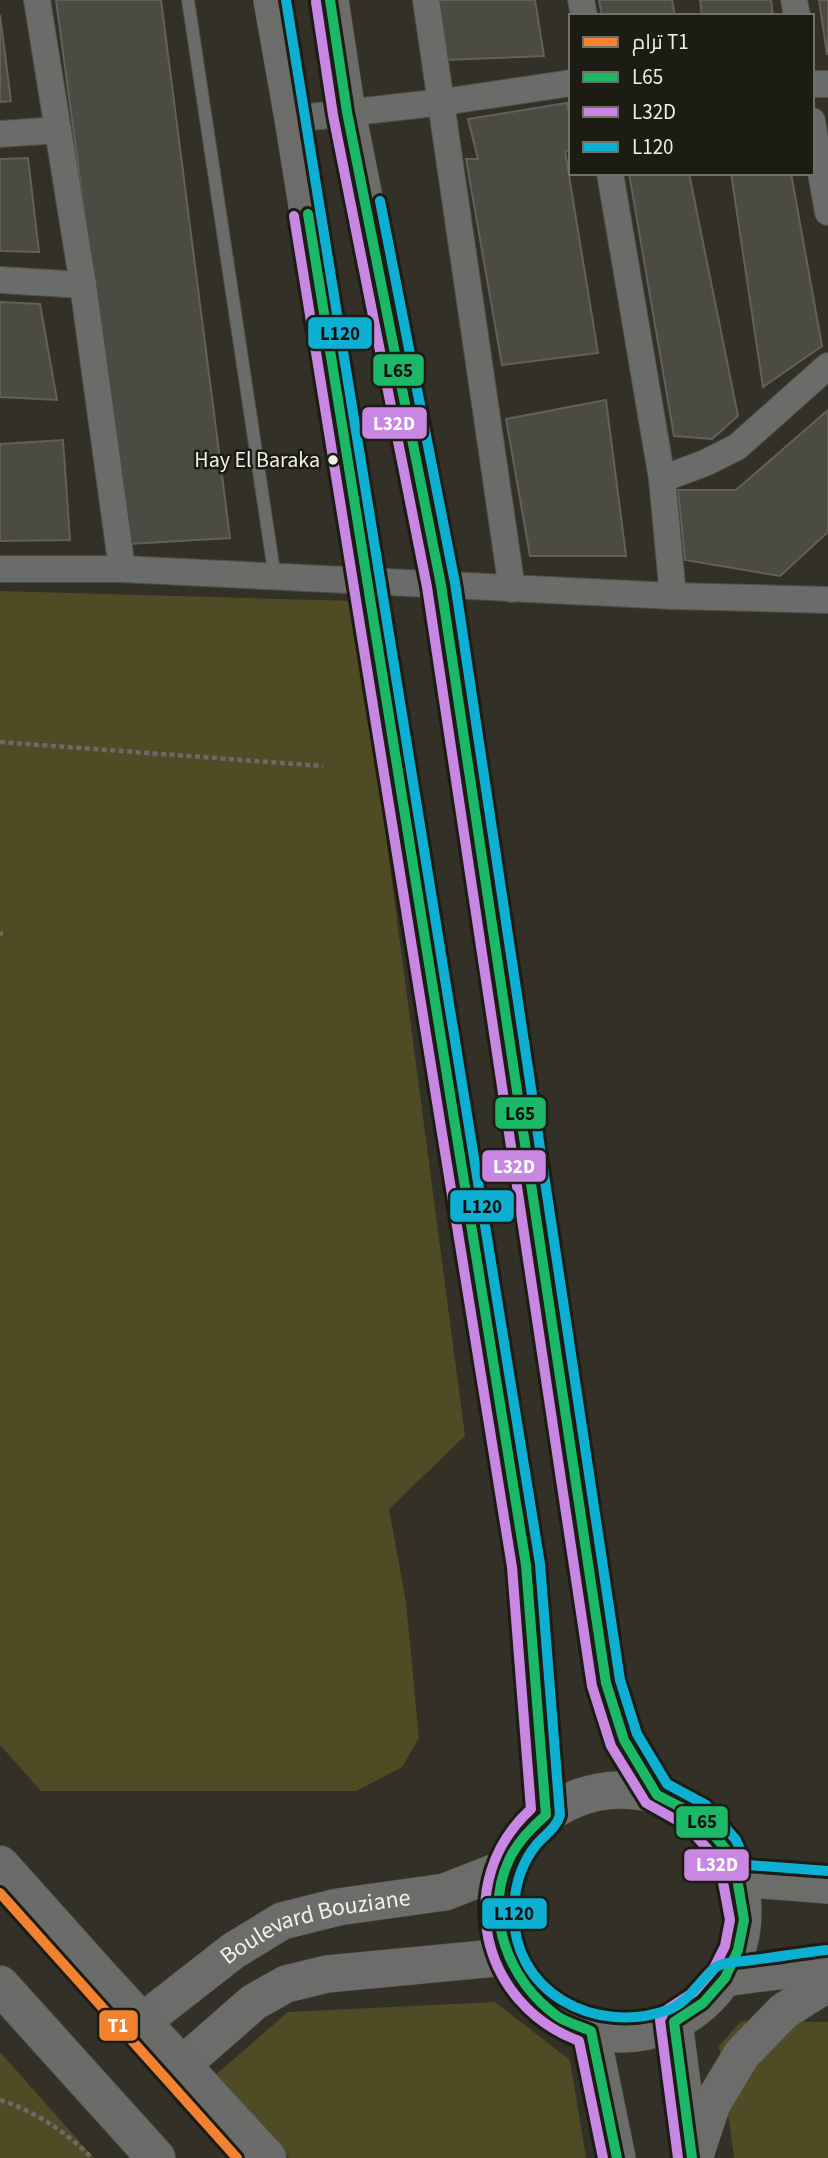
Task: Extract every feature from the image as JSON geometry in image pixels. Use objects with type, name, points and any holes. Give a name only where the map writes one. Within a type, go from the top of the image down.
[{"type":"main road","points":[[272,0],[526,1565],[546,1815]]},
{"type":"main road","points":[[330,0],[348,112],[441,585],[606,1683],[624,1740],[657,1795]]},
{"type":"main road","points":[[628,1790],[657,1795],[696,1815],[725,1848],[737,1878],[744,1920],[738,1950],[725,1978],[703,2003],[674,2022],[634,2034],[592,2031],[559,2018],[531,1996],[506,1957],[500,1935],[498,1901],[506,1868],[522,1839],[546,1815],[570,1800],[599,1791],[628,1790]]},
{"type":"main road","points":[[0,1865],[267,2158]]},
{"type":"main road","name":"Boulevard Bouziane","points":[[142,2022],[233,1951],[282,1921],[338,1907],[445,1892],[506,1868]]},
{"type":"main road","points":[[737,1878],[828,1885]]},
{"type":"main road","name":"Boulevard Bouziane","points":[[182,2065],[254,2002],[286,1984],[327,1974],[506,1957]]},
{"type":"main road","points":[[725,1978],[828,1964]]},
{"type":"main road","points":[[693,2158],[712,2104],[742,2054],[784,2011],[828,1983]]},
{"type":"main road","points":[[0,1985],[156,2158]]},
{"type":"main road","points":[[674,2022],[693,2158]]},
{"type":"main road","points":[[592,2031],[617,2158]]},
{"type":"street","points":[[37,0],[83,285],[122,569]]},
{"type":"street","points":[[426,0],[512,589]]},
{"type":"street","points":[[293,119],[443,102],[569,83]]},
{"type":"street","points":[[0,134],[58,130]]},
{"type":"street","points":[[814,132],[828,212]]},
{"type":"street","points":[[610,175],[662,479],[673,596]]},
{"type":"street","points":[[0,280],[83,285]]},
{"type":"street","points":[[662,479],[705,463],[737,447],[828,366]]},
{"type":"street","points":[[0,569],[122,569],[673,596],[822,594]]},
{"type":"lane","points":[[188,0],[275,578]]},
{"type":"path","points":[[0,742],[323,766]]},
{"type":"path","points":[[0,2100],[34,2113],[74,2140],[92,2158]]},
{"type":"shaded area","points":[[0,591],[355,601],[465,1436],[389,1509],[406,1602],[419,1738],[402,1767],[356,1791],[41,1791],[0,1745]]},
{"type":"shaded area","points":[[495,2002],[570,2060],[586,2158],[289,2158],[213,2077],[288,2012]]},
{"type":"shaded area","points":[[741,2021],[828,2022],[828,2158],[734,2158],[719,2046]]},
{"type":"shaded area","points":[[0,2052],[94,2158],[0,2158]]},
{"type":"building","points":[[56,0],[161,0],[230,538],[129,544]]},
{"type":"building","points":[[437,0],[535,0],[544,56],[446,60]]},
{"type":"building","points":[[599,0],[672,0],[675,14],[602,14]]},
{"type":"building","points":[[700,0],[771,0],[773,14],[702,14]]},
{"type":"building","points":[[819,0],[828,0],[828,54],[827,54]]},
{"type":"building","points":[[0,15],[11,101],[0,102]]},
{"type":"building","points":[[567,103],[569,150],[565,151],[598,353],[502,365],[466,159],[478,159],[468,119]]},
{"type":"building","points":[[28,158],[39,252],[0,251],[0,159]]},
{"type":"building","points":[[629,175],[689,175],[738,416],[712,439],[674,436]]},
{"type":"building","points":[[731,175],[791,175],[822,346],[763,387]]},
{"type":"building","points":[[0,302],[40,304],[57,400],[0,397]]},
{"type":"building","points":[[606,400],[626,556],[530,556],[506,419]]},
{"type":"building","points":[[828,410],[828,532],[780,576],[685,560],[678,490],[736,490]]},
{"type":"building","points":[[63,440],[70,540],[0,541],[0,444]]},
{"type":"tram line","name":"T1","points":[[0,1893],[237,2158]]},
{"type":"transit line","name":"L120","points":[[286,0],[540,1564],[560,1815],[554,1827],[527,1858],[520,1874],[514,1908],[516,1938],[526,1963],[542,1984],[562,2000],[586,2011],[613,2017],[640,2017],[668,2010],[691,1994],[714,1968],[724,1964],[826,1950]]},
{"type":"transit line","name":"L65","points":[[330,0],[347,112],[441,585],[606,1683],[624,1740],[657,1795],[696,1815],[725,1848],[737,1878],[744,1920],[738,1950],[725,1978],[703,2003],[674,2022],[692,2158]]},
{"type":"transit line","name":"L32D","points":[[316,2],[333,115],[427,587],[592,1686],[611,1746],[646,1803],[687,1826],[713,1855],[723,1882],[730,1920],[725,1946],[713,1970],[694,1992],[665,2011],[660,2020],[678,2158]]},
{"type":"transit line","name":"L120","points":[[380,201],[455,583],[620,1680],[637,1734],[667,1784],[706,1805],[736,1840],[747,1865],[828,1871]]},
{"type":"transit line","name":"L65","points":[[308,214],[526,1565],[546,1815],[525,1836],[509,1860],[502,1881],[500,1925],[514,1966],[540,2002],[569,2023],[591,2031],[617,2158]]},
{"type":"transit line","name":"L32D","points":[[294,216],[512,1567],[531,1809],[506,1838],[491,1870],[485,1904],[488,1938],[499,1970],[519,1999],[545,2023],[579,2041],[603,2158]]},
{"type":"place","name":"Hay El Baraka","points":[[333,460]]}]
